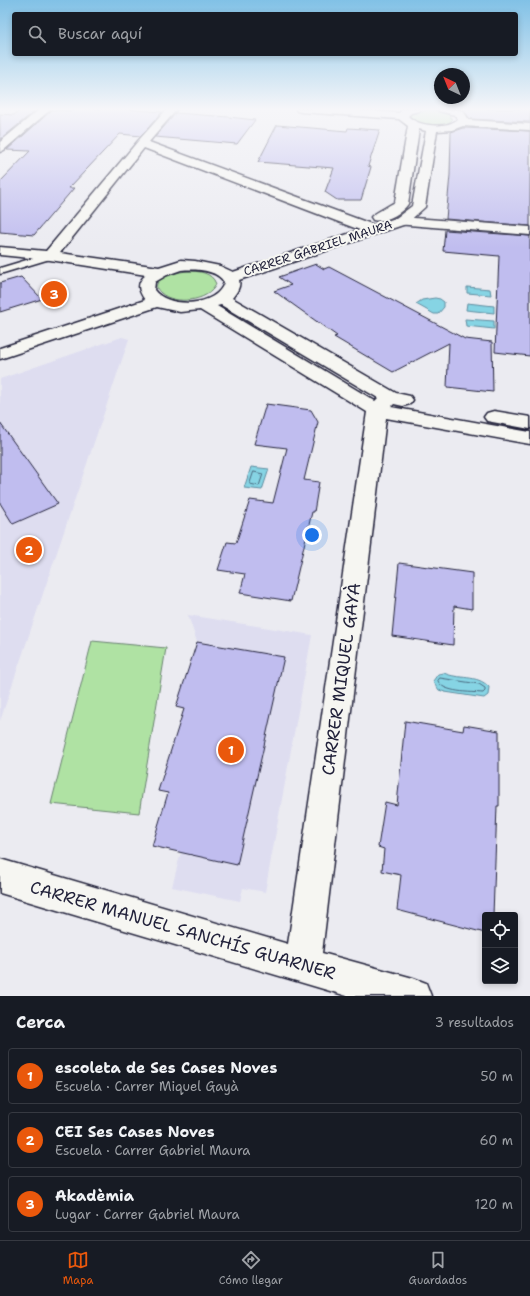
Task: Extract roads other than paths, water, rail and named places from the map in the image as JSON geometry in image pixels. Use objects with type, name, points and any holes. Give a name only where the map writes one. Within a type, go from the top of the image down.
[{"type":"street","points":[[50,256],[132,155]]},
{"type":"street","points":[[175,155],[373,230]]},
{"type":"street","name":"CARRER GABRIEL MAURA","points":[[224,274],[389,213],[401,204],[409,155]]},
{"type":"street","name":"CARRER GABRIEL MAURA","points":[[224,274],[401,221],[418,207],[427,155]]},
{"type":"street","points":[[401,221],[530,231]]},
{"type":"street","points":[[0,251],[50,256],[159,272]]},
{"type":"street","points":[[0,339],[152,296],[176,306],[203,305],[220,298],[230,290],[231,284],[224,274],[212,267],[193,265],[169,268],[151,277],[146,284],[152,296]]},
{"type":"street","points":[[0,354],[152,296]]},
{"type":"street","points":[[220,298],[383,404],[425,406],[530,423]]},
{"type":"street","points":[[203,305],[383,404],[530,438]]},
{"type":"street","name":"CARRER MIQUEL GAYÀ","points":[[302,966],[383,404]]},
{"type":"street","name":"CARRER MANUEL SANCHÍS GUARNER","points":[[0,876],[302,966],[413,996]]},
{"type":"lane","points":[[0,271],[50,256]]},
{"type":"water","points":[[467,287],[490,289],[491,295],[467,293]]},
{"type":"water","points":[[435,298],[444,302],[444,307],[438,314],[434,314],[416,304],[422,300]]},
{"type":"water","points":[[467,303],[494,306],[494,313],[466,310]]},
{"type":"water","points":[[465,319],[494,321],[494,329],[466,326]]},
{"type":"water","points":[[251,467],[269,469],[262,490],[244,488]]},
{"type":"water","points":[[444,673],[479,680],[489,687],[488,695],[484,698],[439,690],[433,681],[438,674]]},
{"type":"place","name":"Akadèmia","points":[[54,294]]},
{"type":"place","name":"CEI Ses Cases Noves","points":[[29,550]]},
{"type":"place","name":"escoleta de Ses Cases Noves","points":[[231,750]]}]
